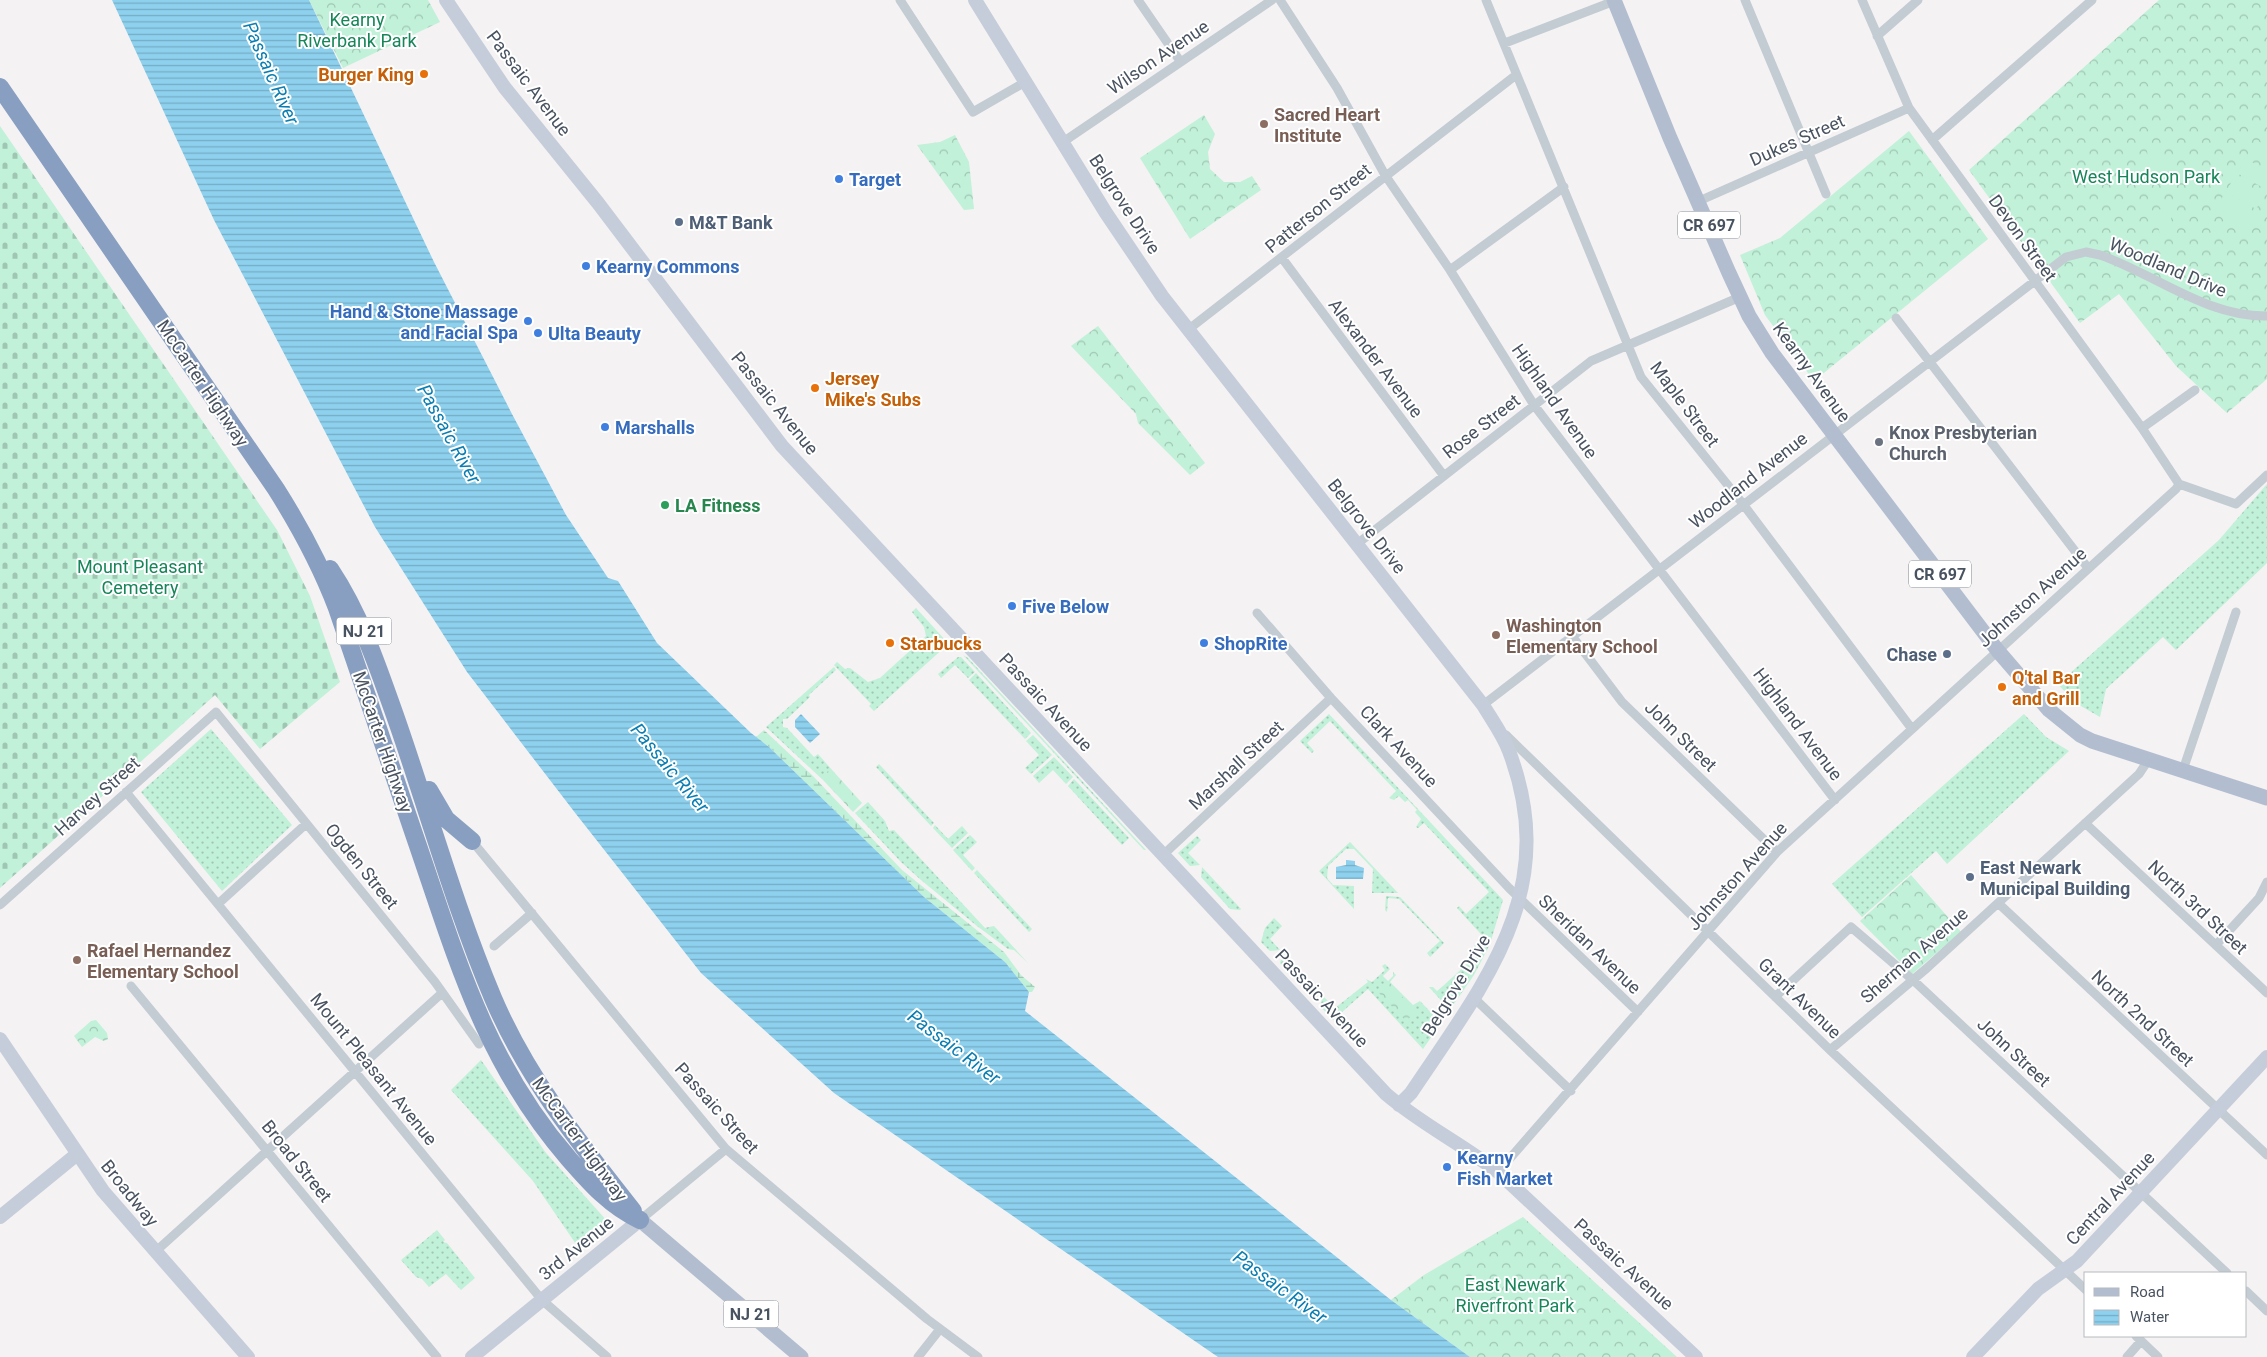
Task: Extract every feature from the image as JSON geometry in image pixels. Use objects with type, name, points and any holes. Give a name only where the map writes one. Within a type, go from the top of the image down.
[{"type":"highway","name":"McCarter Highway","points":[[0,86],[290,512],[316,558],[348,640],[454,954],[487,1034],[529,1107],[564,1153],[606,1199],[640,1220]]},
{"type":"highway","name":"McCarter Highway","points":[[0,86],[337,579],[374,655],[474,947],[505,1024],[532,1074],[561,1119],[640,1220]]},
{"type":"highway","points":[[402,735],[438,807],[451,823],[472,841]]},
{"type":"main road","name":"Belgrove Drive","points":[[975,0],[1106,213],[1162,296],[1483,705],[1509,749],[1523,794],[1527,857],[1520,899],[1508,934],[1474,998],[1411,1092],[1399,1105]]},
{"type":"main road","name":"Kearny Avenue","points":[[1615,0],[1740,297],[1749,316],[1772,353],[1998,650],[2054,714],[2092,741],[2149,760]]},
{"type":"main road","name":"Passaic Avenue","points":[[452,2],[505,88],[598,203],[782,446],[1386,1094],[1399,1105],[1463,1146],[1498,1172],[1696,1357]]},
{"type":"main road","name":"CR 697","points":[[2149,760],[2267,798]]},
{"type":"main road","name":"Broadway","points":[[0,1039],[76,1156],[113,1204],[246,1356]]},
{"type":"main road","name":"Central Avenue","points":[[1973,1357],[2038,1289],[2077,1261],[2267,1058]]},
{"type":"main road","points":[[0,1217],[76,1156]]},
{"type":"main road","name":"3rd Avenue","points":[[472,1357],[640,1220]]},
{"type":"main road","name":"McCarter Highway","points":[[640,1220],[801,1357]]},
{"type":"street","points":[[900,0],[973,112],[1026,81]]},
{"type":"street","points":[[1138,0],[1180,61]]},
{"type":"street","name":"Wilson Avenue","points":[[1063,142],[1272,0]]},
{"type":"street","name":"Highland Avenue","points":[[1280,0],[1337,88],[1385,175],[1450,270],[1534,405],[1834,800]]},
{"type":"street","name":"Maple Street","points":[[1486,0],[1641,377],[1743,504],[1912,729]]},
{"type":"street","points":[[1505,43],[1615,0]]},
{"type":"street","points":[[1745,0],[1826,194]]},
{"type":"street","name":"Devon Street","points":[[1862,0],[1909,108],[2142,428],[2179,484]]},
{"type":"street","points":[[1877,36],[1918,0]]},
{"type":"street","points":[[1932,140],[2092,0]]},
{"type":"street","name":"Patterson Street","points":[[1189,329],[1516,75]]},
{"type":"street","name":"Dukes Street","points":[[1699,201],[1909,108]]},
{"type":"street","points":[[1450,270],[1564,187]]},
{"type":"street","name":"Woodland Drive","points":[[2033,280],[2066,257],[2079,253],[2094,253],[2115,260],[2206,303],[2247,314],[2267,316]]},
{"type":"street","name":"Alexander Avenue","points":[[1282,258],[1444,476]]},
{"type":"street","name":"Woodland Avenue","points":[[1483,705],[2033,280]]},
{"type":"street","name":"Rose Street","points":[[1357,544],[1590,361],[1740,297]]},
{"type":"street","points":[[1896,318],[2088,568]]},
{"type":"street","points":[[2142,428],[2195,390]]},
{"type":"street","points":[[2179,484],[2236,504],[2267,475]]},
{"type":"street","name":"Johnston Avenue","points":[[1498,1172],[1571,1091],[1777,852],[2176,489],[2179,484]]},
{"type":"street","points":[[2183,770],[2236,612]]},
{"type":"street","name":"Clark Avenue","points":[[1257,613],[1331,698],[1520,899]]},
{"type":"street","name":"John Street","points":[[1572,636],[1622,702],[1777,852]]},
{"type":"street","name":"Marshall Street","points":[[1163,855],[1331,698]]},
{"type":"street","name":"Harvey Street","points":[[0,905],[216,712]]},
{"type":"street","name":"Ogden Street","points":[[216,712],[442,993],[479,1044]]},
{"type":"street","name":"Grant Avenue","points":[[1495,725],[1830,1050],[2084,1288]]},
{"type":"street","name":"Sherman Avenue","points":[[1830,1050],[1913,980],[2086,823],[2139,774],[2149,760]]},
{"type":"street","name":"Mount Pleasant Avenue","points":[[126,792],[542,1300],[607,1357]]},
{"type":"street","name":"North 3rd Street","points":[[2086,823],[2267,993]]},
{"type":"street","points":[[218,904],[306,824]]},
{"type":"street","name":"Passaic Street","points":[[472,841],[726,1149],[940,1329],[978,1357]]},
{"type":"street","points":[[2216,945],[2259,898],[2267,882]]},
{"type":"street","name":"Sheridan Avenue","points":[[1520,899],[1638,1012]]},
{"type":"street","name":"North 2nd Street","points":[[1998,903],[2267,1155]]},
{"type":"street","points":[[494,946],[532,913]]},
{"type":"street","name":"John Street","points":[[1775,996],[1851,927],[1913,980],[2226,1272]]},
{"type":"street","name":"Broad Street","points":[[132,986],[437,1357]]},
{"type":"street","points":[[154,1252],[442,993]]},
{"type":"street","points":[[1474,998],[1571,1091]]},
{"type":"street","name":"3rd Avenue","points":[[640,1220],[726,1149]]},
{"type":"street","points":[[2247,1292],[2267,1311]]},
{"type":"street","points":[[918,1357],[940,1329]]},
{"type":"street","points":[[2127,1357],[2138,1338],[2158,1357]]},
{"type":"green space","name":"Kearny Riverbank Park","points":[[309,0],[428,0],[440,22],[343,68]]},
{"type":"green space","name":"West Hudson Park","points":[[2159,0],[2267,0],[2267,379],[2227,413],[2176,366],[2119,294],[2080,323],[1969,170]]},
{"type":"green space","points":[[1204,115],[1215,134],[1208,152],[1210,169],[1224,182],[1240,182],[1252,176],[1261,190],[1190,239],[1140,158]]},
{"type":"green space","name":"Mount Pleasant Cemetery","points":[[0,126],[277,530],[310,596],[340,682],[260,749],[215,695],[0,888]]},
{"type":"green space","points":[[1909,131],[1988,239],[1814,381],[1765,315],[1740,255],[1780,238]]},
{"type":"green space","points":[[955,135],[969,162],[974,209],[964,210],[917,145],[940,142]]},
{"type":"green space","points":[[2256,140],[2267,146],[2267,165],[2248,154]]},
{"type":"green space","points":[[2159,142],[2163,169],[2150,171],[2146,144]]},
{"type":"green space","points":[[2245,158],[2267,171],[2267,190],[2237,173]]},
{"type":"green space","points":[[2234,177],[2265,195],[2256,209],[2226,192]]},
{"type":"green space","points":[[2223,196],[2254,214],[2246,228],[2215,211]]},
{"type":"green space","points":[[2170,208],[2173,235],[2160,237],[2156,210]]},
{"type":"green space","points":[[1098,326],[1205,463],[1190,475],[1138,423],[1136,414],[1071,346]]},
{"type":"green space","points":[[2267,484],[2267,563],[2176,650],[2163,637],[2106,689],[2100,717],[2074,702],[2058,684],[2219,540]]},
{"type":"green space","points":[[916,608],[947,642],[946,646],[874,711],[869,706],[871,704],[834,665],[837,662],[845,669],[850,668],[868,682],[880,678],[926,636],[924,627],[912,612]]},
{"type":"green space","points":[[963,655],[968,658],[1146,850],[1144,850]]},
{"type":"green space","points":[[958,657],[961,657],[975,672],[968,678],[955,665],[941,678],[938,674]]},
{"type":"green space","points":[[834,667],[836,670],[809,695],[810,697],[787,719],[783,719],[783,727],[787,728],[814,757],[818,754],[833,771],[828,772],[823,780],[766,727]]},
{"type":"green space","points":[[976,673],[1031,733],[1025,739],[969,680]]},
{"type":"green space","points":[[1329,714],[1503,900],[1490,944],[1457,908],[1459,906],[1466,914],[1489,892],[1424,823],[1418,828],[1416,827],[1421,819],[1415,812],[1417,810],[1408,800],[1405,802],[1399,796],[1394,800],[1389,798],[1396,791],[1330,721],[1307,743],[1314,751],[1312,753],[1300,741]]},
{"type":"green space","points":[[2024,714],[2046,737],[2069,751],[1947,864],[1936,851],[1862,917],[1832,884]]},
{"type":"green space","points":[[211,729],[292,825],[222,891],[141,792]]},
{"type":"green space","points":[[764,730],[813,776],[902,870],[1004,952],[1021,975],[1035,987],[1032,992],[1029,992],[1005,962],[924,897],[769,747],[756,737]]},
{"type":"green space","points":[[1033,735],[1052,755],[1031,774],[1025,768],[1039,755],[1026,741]]},
{"type":"green space","points":[[1054,757],[1073,777],[1066,784],[1053,770],[1039,783],[1033,776]]},
{"type":"green space","points":[[879,764],[934,823],[931,826],[876,767]]},
{"type":"green space","points":[[828,771],[833,771],[862,803],[853,812],[823,780]]},
{"type":"green space","points":[[1074,779],[1129,838],[1122,845],[1068,786]]},
{"type":"green space","points":[[868,802],[885,821],[889,831],[894,830],[985,928],[994,926],[1028,963],[1014,950],[1008,949],[977,926],[901,862],[855,813]]},
{"type":"green space","points":[[935,825],[948,839],[962,826],[968,833],[952,848],[933,828]]},
{"type":"green space","points":[[970,835],[977,842],[963,855],[975,868],[972,871],[953,850]]},
{"type":"green space","points":[[1197,836],[1201,840],[1188,853],[1200,865],[1190,866],[1178,853]]},
{"type":"green space","points":[[1350,842],[1398,893],[1372,893],[1373,869],[1354,849],[1346,849],[1328,866],[1327,878],[1333,885],[1354,886],[1354,909],[1319,871]]},
{"type":"green space","points":[[1202,867],[1240,910],[1230,909],[1201,877]]},
{"type":"green space","points":[[977,870],[1032,929],[1029,932],[974,873]]},
{"type":"green space","points":[[1911,875],[1961,932],[1912,974],[1860,921]]},
{"type":"green space","points":[[1386,896],[1400,897],[1444,943],[1430,957],[1427,953],[1440,941],[1399,899],[1388,898],[1387,912],[1385,910]]},
{"type":"green space","points":[[1274,918],[1282,926],[1270,939],[1280,950],[1270,951],[1261,942],[1265,928]]},
{"type":"green space","points":[[1481,939],[1489,946],[1474,975],[1451,1008],[1447,1007],[1429,987],[1433,987],[1437,991],[1479,953],[1474,946]]},
{"type":"green space","points":[[1283,953],[1306,981],[1308,980],[1321,994],[1310,995],[1280,963]]},
{"type":"green space","points":[[1385,964],[1390,969],[1383,976],[1388,981],[1393,976],[1393,972],[1396,975],[1390,982],[1413,1005],[1420,1001],[1441,1023],[1423,1049],[1368,989],[1333,1020],[1320,1006],[1323,996],[1335,1008],[1368,982],[1366,979],[1372,982],[1385,970],[1382,966]]},
{"type":"green space","points":[[1389,982],[1416,1012],[1406,1021],[1378,992]]},
{"type":"green space","points":[[96,1020],[107,1033],[108,1039],[104,1041],[95,1037],[82,1047],[74,1036],[91,1021]]},
{"type":"green space","points":[[481,1060],[546,1153],[608,1222],[605,1229],[580,1250],[533,1181],[451,1090]]},
{"type":"green space","name":"East Newark Riverfront Park","points":[[1523,1217],[1677,1357],[1470,1357],[1391,1300],[1424,1275]]},
{"type":"green space","points":[[437,1230],[445,1240],[443,1242],[447,1243],[475,1278],[461,1290],[446,1274],[429,1287],[422,1279],[416,1277],[401,1260]]},
{"type":"water","name":"Passaic River","points":[[112,0],[309,0],[434,262],[566,515],[608,578],[618,581],[657,643],[751,733],[769,747],[924,897],[1005,962],[1029,992],[1025,1011],[1391,1300],[1470,1357],[1218,1357],[834,1093],[701,973],[467,672],[375,527],[214,220]]},
{"type":"water","points":[[801,714],[820,734],[810,743],[795,727],[795,720]]},
{"type":"water","points":[[1346,860],[1355,861],[1355,865],[1364,868],[1363,879],[1336,879],[1336,867],[1346,865]]},
{"type":"place","name":"Burger King","points":[[424,74]]},
{"type":"place","name":"Sacred Heart Institute","points":[[1264,124]]},
{"type":"place","name":"Target","points":[[839,179]]},
{"type":"place","name":"M&T Bank","points":[[679,222]]},
{"type":"place","name":"Kearny Commons","points":[[586,266]]},
{"type":"place","name":"Hand & Stone Massage and Facial Spa","points":[[528,321]]},
{"type":"place","name":"Ulta Beauty","points":[[538,333]]},
{"type":"place","name":"Jersey Mike's Subs","points":[[815,388]]},
{"type":"place","name":"Marshalls","points":[[605,427]]},
{"type":"place","name":"Knox Presbyterian Church","points":[[1879,442]]},
{"type":"place","name":"LA Fitness","points":[[665,505]]},
{"type":"place","name":"Five Below","points":[[1012,606]]},
{"type":"place","name":"Washington Elementary School","points":[[1496,635]]},
{"type":"place","name":"Starbucks","points":[[890,643]]},
{"type":"place","name":"ShopRite","points":[[1204,643]]},
{"type":"place","name":"Chase","points":[[1947,654]]},
{"type":"place","name":"Q'tal Bar and Grill","points":[[2002,687]]},
{"type":"place","name":"East Newark Municipal Building","points":[[1970,877]]},
{"type":"place","name":"Rafael Hernandez Elementary School","points":[[77,960]]},
{"type":"place","name":"Kearny Fish Market","points":[[1447,1167]]}]
